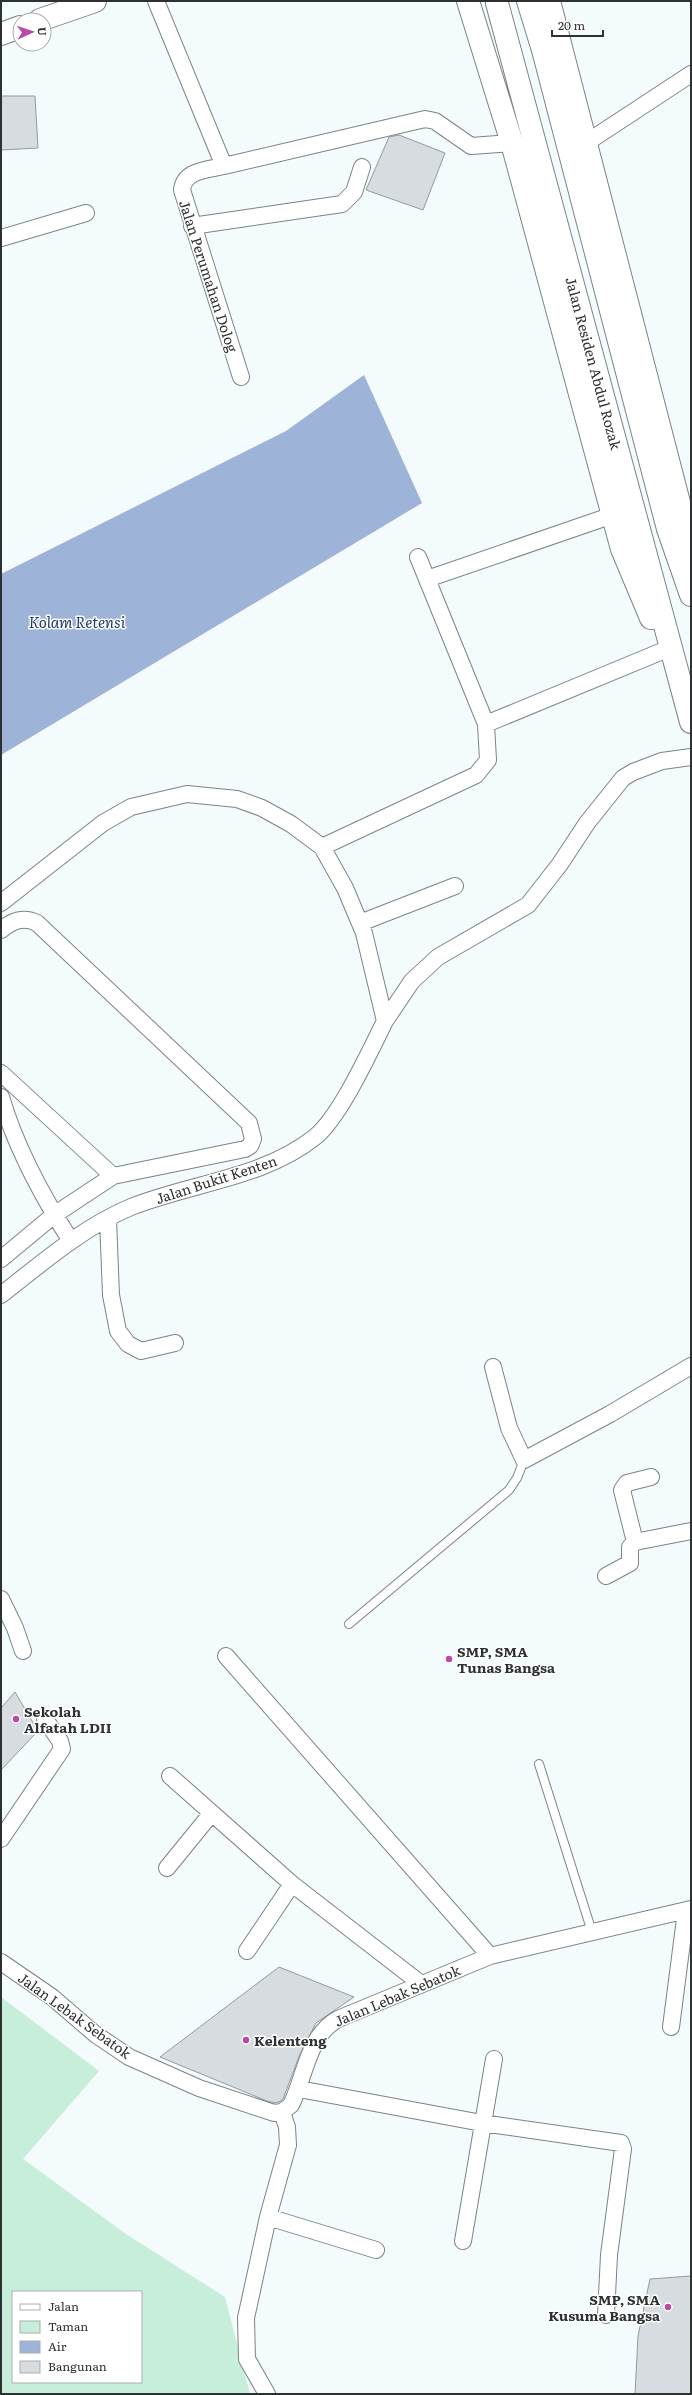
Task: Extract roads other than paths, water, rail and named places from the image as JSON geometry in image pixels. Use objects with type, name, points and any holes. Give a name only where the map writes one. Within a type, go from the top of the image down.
[{"type":"main road","points":[[52,16],[95,1]]},
{"type":"main road","points":[[454,1],[492,74]]},
{"type":"main road","points":[[468,1],[492,74],[512,143],[622,549],[682,689]]},
{"type":"main road","name":"Jalan Residen Abdul Rozak","points":[[528,1],[543,50],[668,529],[691,595]]},
{"type":"main road","points":[[549,1],[561,41],[586,143],[682,496],[691,549]]},
{"type":"main road","points":[[561,41],[562,1]]},
{"type":"main road","name":"Jalan Residen Abdul Rozak","points":[[497,3],[691,722]]},
{"type":"main road","points":[[1,34],[12,30]]},
{"type":"street","points":[[156,1],[224,166],[425,118],[435,121],[471,146],[512,143]]},
{"type":"street","points":[[586,143],[691,74]]},
{"type":"street","name":"Jalan Perumahan Dolog","points":[[224,166],[192,173],[182,183],[182,190],[192,226],[241,377]]},
{"type":"street","points":[[192,226],[342,204],[354,192],[362,167]]},
{"type":"street","points":[[1,238],[86,213]]},
{"type":"street","points":[[428,579],[612,514]]},
{"type":"street","points":[[322,848],[476,775],[488,760],[486,724],[418,557]]},
{"type":"street","points":[[486,724],[665,650]]},
{"type":"street","name":"Jalan Bukit Kenten","points":[[1,1295],[71,1241],[108,1219],[130,1208],[176,1190],[262,1168],[287,1156],[316,1136],[344,1098],[385,1021],[412,981],[438,957],[528,905],[560,864],[587,822],[623,778],[633,772],[662,761],[691,758]]},
{"type":"street","points":[[1,903],[103,823],[131,807],[187,794],[237,799],[262,808],[291,824],[322,848],[345,888],[360,923],[385,1021]]},
{"type":"street","points":[[360,923],[454,886]]},
{"type":"street","points":[[1,930],[11,922],[21,919],[37,923],[249,1124],[253,1139],[250,1146],[245,1149],[113,1176],[54,1215],[1,1259]]},
{"type":"street","points":[[1,1073],[113,1176]]},
{"type":"street","points":[[1,1097],[12,1133],[54,1215],[71,1241]]},
{"type":"street","points":[[108,1219],[112,1295],[118,1331],[128,1344],[141,1351],[175,1343]]},
{"type":"street","points":[[493,1367],[509,1428],[524,1460],[610,1414],[691,1366]]},
{"type":"street","points":[[634,1542],[622,1490],[627,1483],[651,1476]]},
{"type":"street","points":[[606,1576],[630,1563],[630,1547],[634,1542],[691,1531]]},
{"type":"street","points":[[1,1599],[15,1628],[22,1651]]},
{"type":"street","points":[[226,1656],[490,1956]]},
{"type":"street","points":[[1,1839],[62,1749],[60,1741],[45,1719]]},
{"type":"street","points":[[170,1776],[211,1814],[292,1884],[420,1983]]},
{"type":"street","points":[[167,1868],[211,1814]]},
{"type":"street","points":[[247,1951],[292,1884]]},
{"type":"street","points":[[671,2027],[688,1910]]},
{"type":"street","name":"Jalan Lebak Sebatok","points":[[1,1962],[52,1997],[95,2034],[129,2057],[199,2088],[266,2112],[282,2112],[291,2105],[299,2089],[311,2051],[320,2034],[328,2024],[420,1983],[490,1956],[688,1910]]},
{"type":"street","points":[[463,2241],[494,2059]]},
{"type":"street","points":[[299,2089],[482,2123],[618,2141],[622,2145],[609,2255],[606,2315]]},
{"type":"street","points":[[267,2394],[247,2359],[246,2318],[268,2217],[288,2145],[287,2127],[282,2112]]},
{"type":"street","points":[[268,2217],[376,2250]]},
{"type":"lane","points":[[349,1624],[509,1490],[517,1478],[524,1460]]},
{"type":"lane","points":[[539,1764],[592,1932]]},
{"type":"water","name":"Kolam Retensi","points":[[364,375],[422,503],[1,755],[1,574],[286,431]]},
{"type":"place","name":"SMP, SMA Tunas Bangsa","points":[[449,1659]]},
{"type":"place","name":"Sekolah Alfatah LDII","points":[[16,1719]]},
{"type":"place","name":"Kelenteng","points":[[246,2040]]},
{"type":"place","name":"SMP, SMA Kusuma Bangsa","points":[[668,2307]]}]
